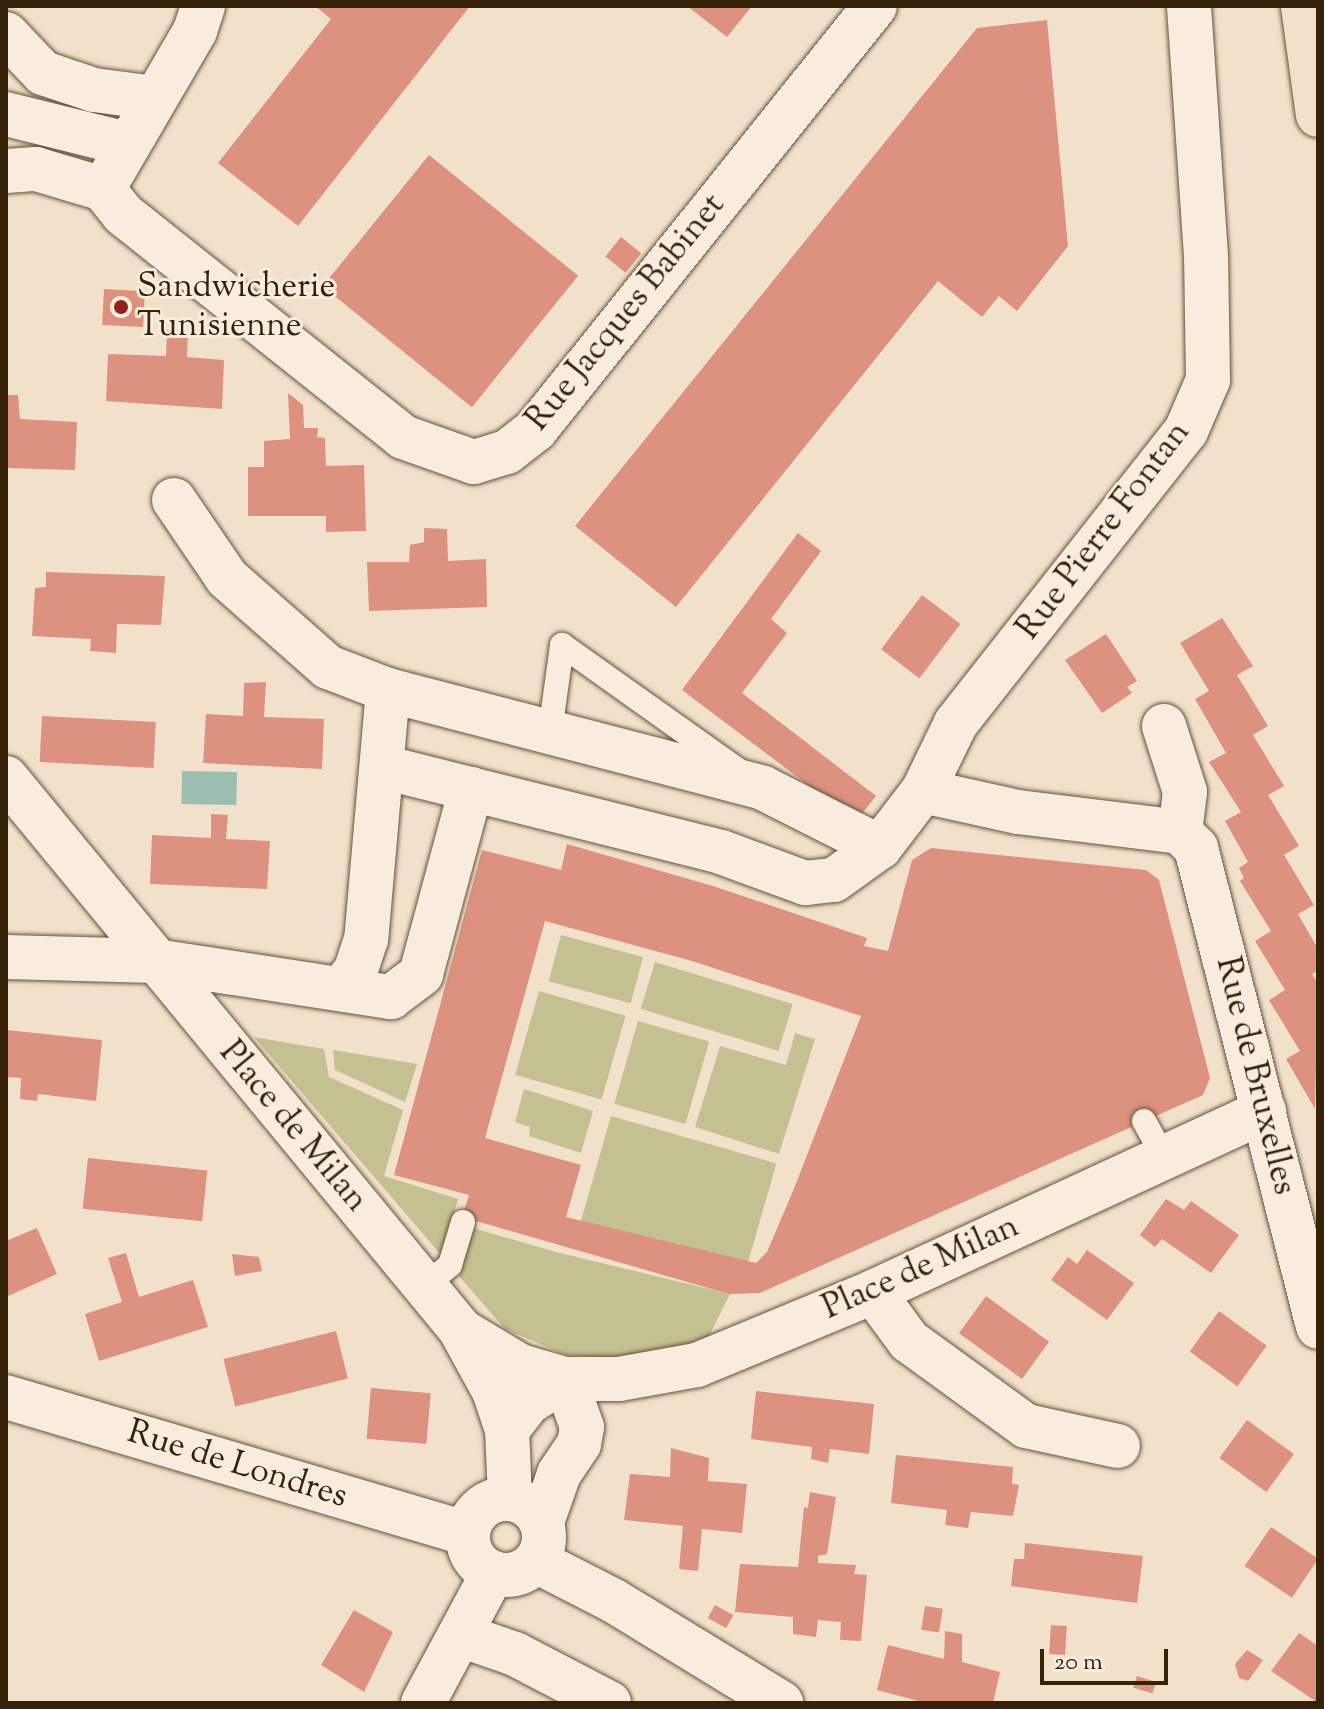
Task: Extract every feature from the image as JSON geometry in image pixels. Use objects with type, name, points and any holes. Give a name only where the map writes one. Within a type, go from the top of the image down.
[{"type":"highway","points":[[1303,6],[1318,115]]},
{"type":"street","points":[[103,189],[195,31],[203,6]]},
{"type":"street","name":"Rue Jacques Babinet","points":[[6,171],[36,169],[103,189],[145,232],[403,437],[474,462],[507,452],[536,429],[875,6]]},
{"type":"street","name":"Rue Pierre Fontan","points":[[923,791],[956,723],[1186,431],[1208,380],[1206,256],[1189,6]]},
{"type":"street","points":[[6,34],[43,73],[94,90],[155,98]]},
{"type":"street","points":[[6,114],[127,144]]},
{"type":"street","points":[[174,500],[227,578],[328,667],[388,690],[763,788],[880,847]]},
{"type":"street","points":[[342,988],[356,970],[366,939],[388,690]]},
{"type":"street","points":[[383,767],[721,852],[805,883],[834,880],[880,847],[923,791],[1018,812],[1180,832],[1185,792],[1164,726]]},
{"type":"street","name":"Place de Milan","points":[[6,778],[460,1329],[494,1391],[507,1430],[529,1527]]},
{"type":"street","points":[[6,957],[155,961],[391,997],[421,974],[471,789]]},
{"type":"street","name":"Rue de Bruxelles","points":[[1180,832],[1196,848],[1318,1327]]},
{"type":"street","name":"Place de Milan","points":[[460,1329],[520,1366],[565,1379],[619,1379],[697,1365],[873,1292],[1153,1138],[1264,1111]]},
{"type":"street","points":[[873,1292],[909,1341],[1026,1426],[1118,1446]]},
{"type":"street","points":[[507,1430],[528,1403],[565,1379],[582,1427],[579,1444],[529,1527],[508,1575],[493,1573],[474,1557],[468,1534],[481,1507],[529,1527],[614,1601],[781,1703]]},
{"type":"street","name":"Rue de Londres","points":[[6,1397],[468,1534]]},
{"type":"street","points":[[423,1703],[463,1636],[493,1573]]},
{"type":"street","points":[[463,1636],[515,1654],[609,1703]]},
{"type":"lane","points":[[550,732],[562,645],[763,788]]},
{"type":"lane","points":[[425,1286],[450,1265],[463,1222]]},
{"type":"shaded area","points":[[182,771],[237,772],[236,805],[181,804]]},
{"type":"shaded area","points":[[561,935],[643,957],[631,1003],[549,981]]},
{"type":"shaded area","points":[[655,962],[793,1004],[778,1051],[641,1009]]},
{"type":"shaded area","points":[[539,991],[626,1016],[602,1099],[515,1075]]},
{"type":"shaded area","points":[[638,1021],[709,1041],[685,1124],[614,1104]]},
{"type":"shaded area","points":[[795,1033],[815,1039],[779,1154],[695,1127],[720,1046],[786,1065]]},
{"type":"shaded area","points":[[254,1037],[324,1049],[329,1077],[403,1110],[384,1176],[458,1199],[442,1256]]},
{"type":"shaded area","points":[[333,1050],[417,1064],[405,1102],[335,1070]]},
{"type":"shaded area","points":[[524,1089],[593,1111],[581,1153],[529,1136],[530,1127],[515,1122]]},
{"type":"shaded area","points":[[611,1116],[776,1163],[746,1268],[581,1221]]},
{"type":"shaded area","points":[[473,1228],[556,1252],[730,1294],[709,1336],[666,1352],[612,1358],[566,1355],[505,1329],[459,1276]]},
{"type":"building","points":[[315,6],[470,6],[298,226],[218,163],[331,19]]},
{"type":"building","points":[[687,6],[752,6],[727,37]]},
{"type":"building","points":[[1047,20],[1068,246],[1017,311],[999,296],[982,317],[938,281],[676,607],[575,526],[977,28]]},
{"type":"building","points":[[429,155],[578,276],[472,407],[323,286]]},
{"type":"building","points":[[621,237],[641,253],[625,273],[605,256]]},
{"type":"building","points":[[104,289],[145,291],[143,327],[102,325]]},
{"type":"building","points":[[167,330],[188,332],[187,357],[224,360],[222,409],[106,401],[108,354],[166,356]]},
{"type":"building","points":[[288,393],[303,405],[304,428],[318,428],[317,437],[325,438],[326,466],[364,465],[366,531],[326,532],[326,516],[248,516],[248,467],[264,467],[264,441],[290,439]]},
{"type":"building","points":[[6,395],[18,395],[20,419],[77,422],[75,470],[6,468]]},
{"type":"building","points":[[424,528],[447,529],[448,561],[486,559],[487,607],[369,611],[367,562],[409,562],[410,545],[424,542]]},
{"type":"building","points":[[798,533],[821,551],[771,619],[787,633],[742,693],[876,796],[856,821],[682,690]]},
{"type":"building","points":[[46,572],[165,576],[161,625],[117,624],[116,653],[90,651],[91,639],[32,636],[35,588],[46,587]]},
{"type":"building","points":[[922,595],[960,624],[919,678],[881,649]]},
{"type":"building","points":[[1222,618],[1253,666],[1237,675],[1268,726],[1253,735],[1284,786],[1268,795],[1299,846],[1284,855],[1314,905],[1298,914],[1318,949],[1318,971],[1312,974],[1318,983],[1315,1109],[1286,1059],[1300,1051],[1269,1000],[1285,990],[1255,941],[1271,931],[1240,881],[1244,878],[1239,868],[1248,862],[1225,821],[1241,812],[1209,762],[1226,753],[1195,699],[1209,691],[1180,643]]},
{"type":"building","points":[[1106,634],[1137,681],[1127,687],[1132,693],[1102,713],[1065,660]]},
{"type":"building","points":[[266,682],[264,717],[324,719],[322,769],[203,763],[206,714],[243,716],[244,683]]},
{"type":"building","points":[[42,716],[156,722],[153,768],[40,762]]},
{"type":"building","points":[[211,814],[228,815],[226,839],[270,841],[267,889],[150,884],[152,835],[211,838]]},
{"type":"building","points":[[567,844],[713,886],[867,938],[864,946],[888,951],[912,860],[931,848],[1146,870],[1159,880],[1210,1078],[1203,1095],[760,1293],[729,1294],[462,1217],[469,1195],[394,1175],[482,850],[561,870]],"holes":[[[545,921],[692,961],[861,1016],[793,1191],[767,1252],[756,1263],[566,1217],[581,1165],[485,1138]]]},
{"type":"building","points":[[6,1030],[102,1040],[96,1101],[38,1094],[37,1101],[20,1099],[21,1078],[6,1077]]},
{"type":"building","points":[[88,1158],[207,1171],[202,1221],[83,1209]]},
{"type":"building","points":[[1166,1199],[1184,1210],[1191,1201],[1239,1235],[1211,1273],[1162,1239],[1155,1247],[1140,1235]]},
{"type":"building","points":[[37,1228],[57,1274],[6,1297],[6,1241]]},
{"type":"building","points":[[1087,1250],[1134,1283],[1107,1320],[1051,1280],[1068,1257],[1077,1264]]},
{"type":"building","points":[[126,1253],[139,1297],[193,1280],[208,1327],[99,1361],[85,1314],[122,1302],[108,1258]]},
{"type":"building","points":[[232,1254],[259,1257],[262,1271],[235,1276]]},
{"type":"building","points":[[986,1296],[1049,1342],[1022,1379],[959,1333]]},
{"type":"building","points":[[1219,1311],[1267,1346],[1237,1386],[1190,1351]]},
{"type":"building","points":[[336,1331],[348,1379],[235,1407],[223,1359]]},
{"type":"building","points":[[371,1388],[431,1393],[426,1444],[367,1439]]},
{"type":"building","points":[[756,1391],[874,1404],[869,1454],[830,1449],[828,1463],[811,1459],[812,1447],[751,1439]]},
{"type":"building","points":[[1247,1420],[1294,1454],[1266,1492],[1219,1458]]},
{"type":"building","points":[[671,1448],[709,1458],[708,1481],[747,1484],[742,1533],[702,1529],[698,1571],[679,1569],[683,1526],[624,1520],[630,1474],[670,1477]]},
{"type":"building","points":[[896,1455],[1013,1467],[1012,1484],[1019,1485],[1013,1516],[971,1512],[968,1528],[945,1525],[947,1510],[891,1503]]},
{"type":"building","points":[[810,1492],[836,1497],[827,1554],[818,1556],[818,1563],[856,1565],[854,1574],[867,1575],[861,1641],[840,1640],[841,1622],[818,1620],[816,1637],[793,1634],[793,1617],[735,1612],[740,1564],[798,1567],[804,1507],[808,1508]]},
{"type":"building","points":[[1271,1527],[1318,1559],[1292,1598],[1245,1566]]},
{"type":"building","points":[[1025,1543],[1143,1556],[1137,1603],[1011,1586],[1014,1559],[1024,1559]]},
{"type":"building","points":[[715,1605],[733,1615],[726,1628],[708,1618]]},
{"type":"building","points":[[925,1606],[943,1609],[939,1633],[921,1630]]},
{"type":"building","points":[[354,1610],[393,1632],[364,1692],[321,1665]]},
{"type":"building","points":[[1051,1625],[1067,1626],[1065,1655],[1049,1654]]},
{"type":"building","points":[[945,1631],[962,1634],[962,1662],[1000,1672],[993,1703],[926,1703],[877,1690],[888,1645],[944,1659]]},
{"type":"building","points":[[1299,1633],[1318,1646],[1318,1703],[1271,1671]]},
{"type":"building","points":[[1247,1650],[1263,1660],[1248,1681],[1239,1678],[1235,1664]]},
{"type":"building","points":[[1137,1676],[1156,1682],[1152,1694],[1133,1687]]},
{"type":"place","name":"Sandwicherie Tunisienne","points":[[121,307]]}]
